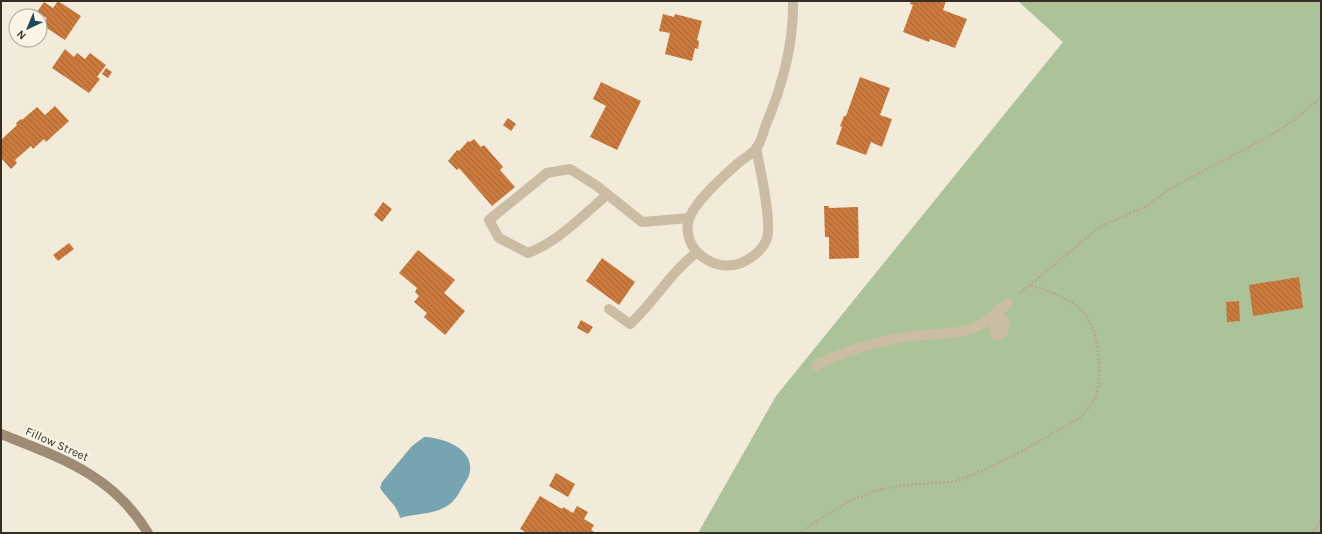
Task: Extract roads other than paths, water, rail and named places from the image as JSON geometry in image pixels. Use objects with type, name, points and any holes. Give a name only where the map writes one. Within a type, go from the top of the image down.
[{"type":"street","points":[[756,148],[767,216],[767,239],[753,257],[740,263],[727,265],[710,262],[696,252],[691,244],[687,232],[690,218],[698,203],[711,189],[756,148],[776,100],[785,69],[791,40],[793,1]]},
{"type":"street","points":[[607,194],[559,235],[540,249],[528,253],[499,238],[489,220],[547,173],[570,169],[607,194],[642,222],[690,218]]},
{"type":"street","points":[[609,309],[630,324],[643,312],[680,266],[696,252]]},
{"type":"street","points":[[816,365],[838,354],[906,336],[956,333],[982,324],[998,316],[1008,303]]},
{"type":"street","name":"Fillow Street","points":[[1,434],[63,458],[100,479],[124,500],[148,533]]},
{"type":"water","points":[[424,437],[439,439],[454,445],[461,450],[470,462],[469,474],[457,496],[444,508],[432,512],[400,518],[399,513],[380,488],[382,482],[412,446]]}]
